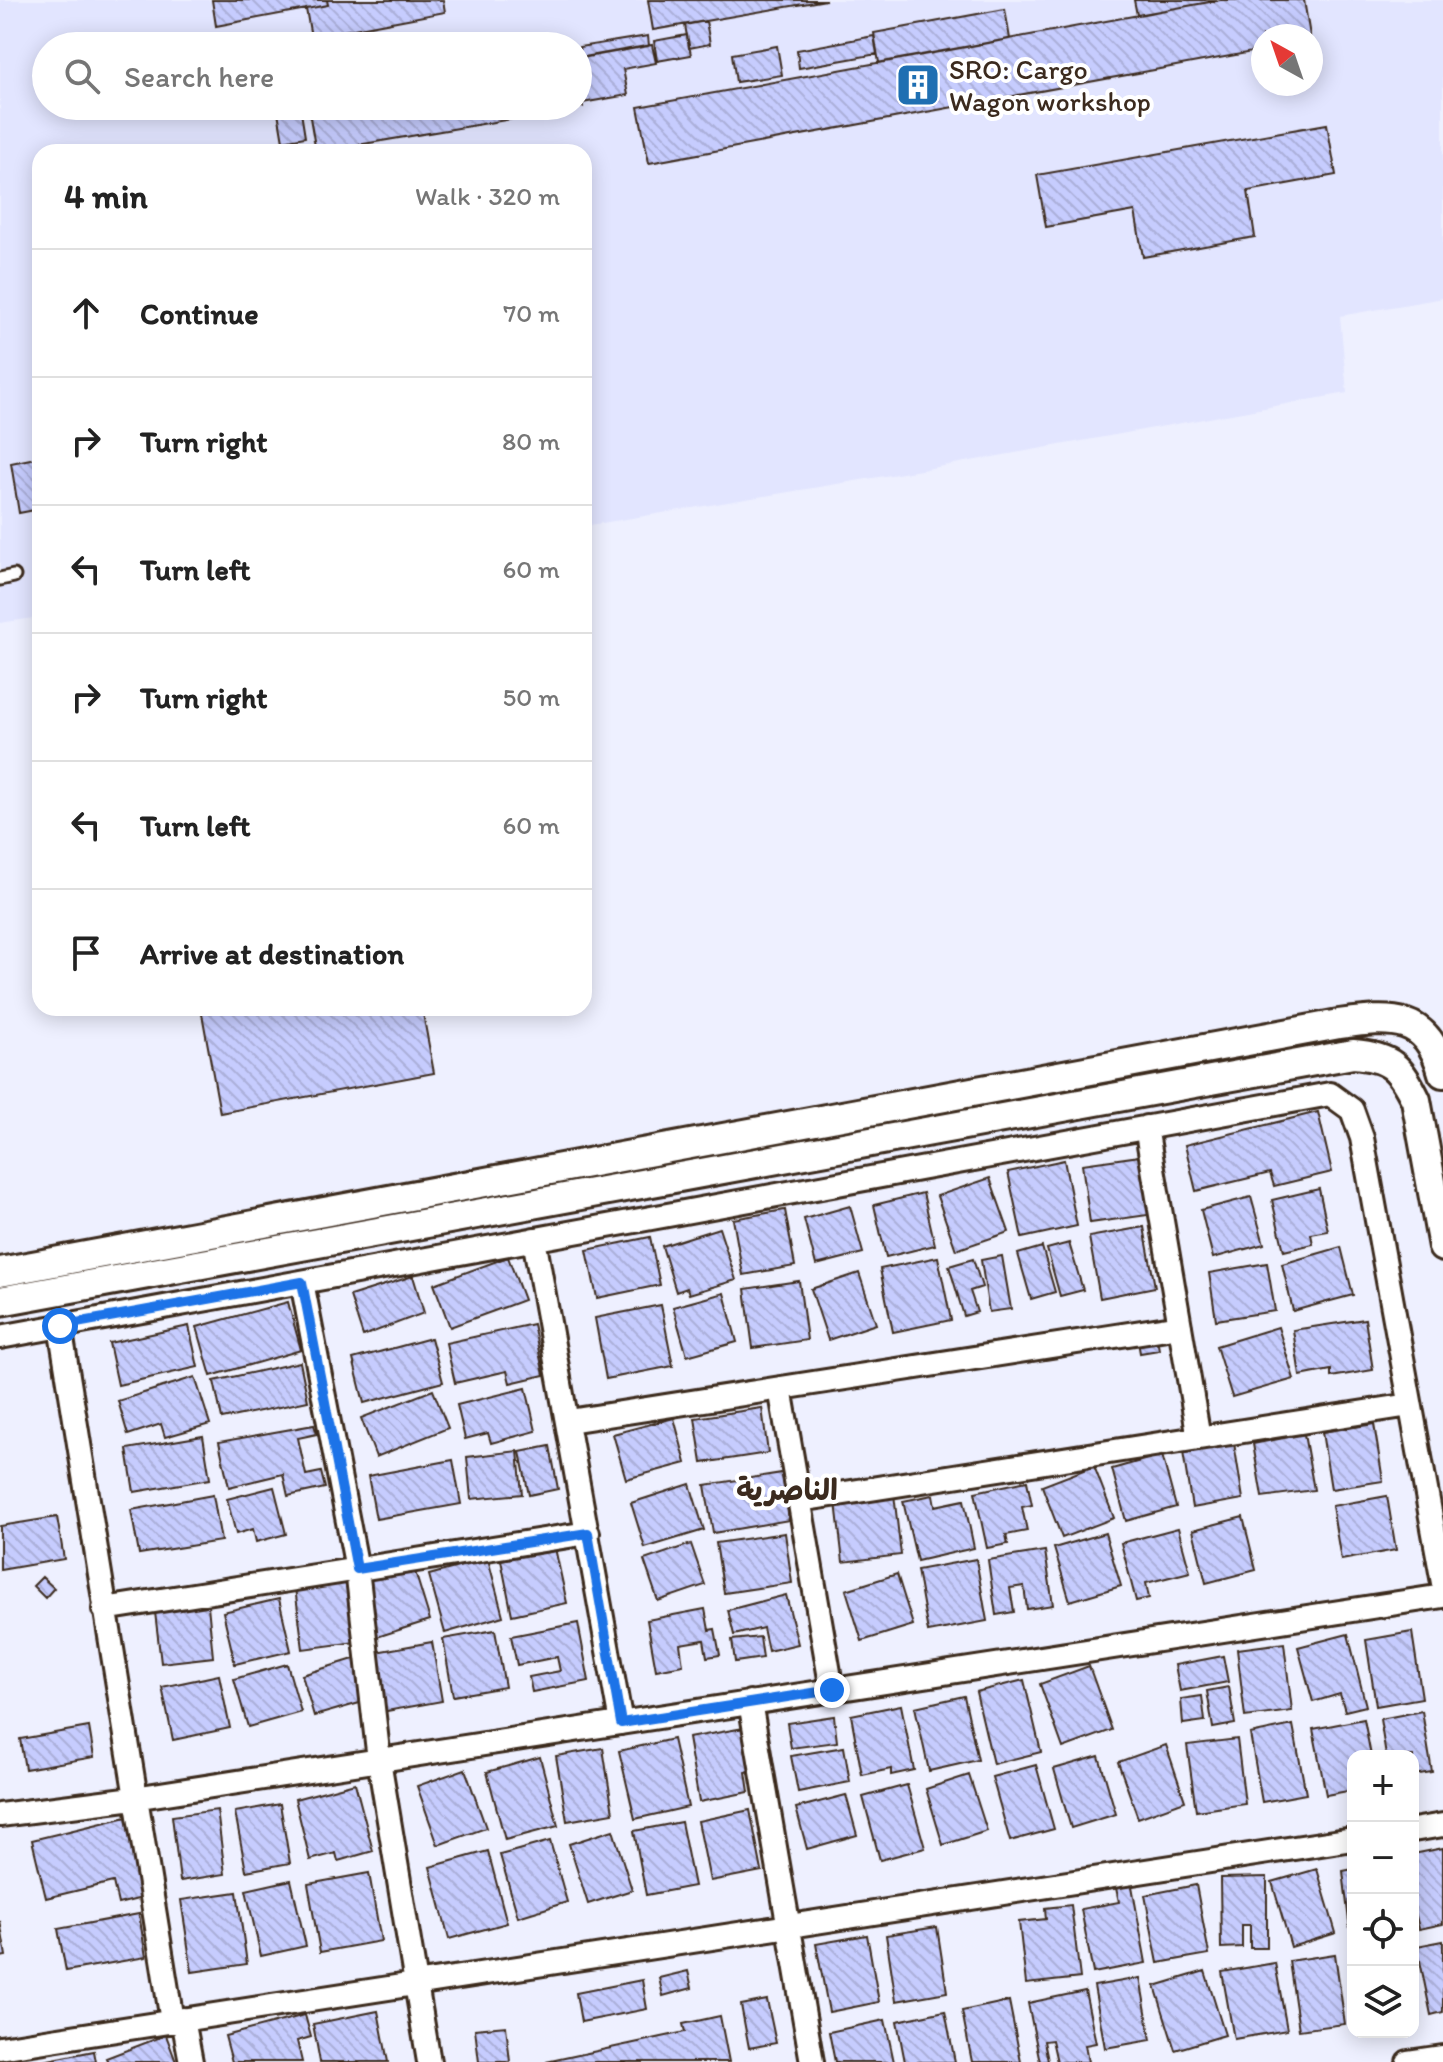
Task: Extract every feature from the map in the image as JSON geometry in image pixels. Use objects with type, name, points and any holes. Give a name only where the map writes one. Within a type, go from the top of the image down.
[{"type":"street","points":[[0,1272],[1364,1021],[1392,1020],[1423,1032],[1443,1073]]},
{"type":"street","points":[[0,1301],[1353,1054],[1386,1060],[1407,1081],[1416,1100],[1443,1247]]},
{"type":"street","points":[[0,1337],[1330,1094],[1352,1110],[1362,1138],[1443,1583]]},
{"type":"street","points":[[1146,1127],[1199,1438]]},
{"type":"street","points":[[534,1239],[621,1723]]},
{"type":"street","points":[[302,1282],[357,1569],[379,1760],[429,2062]]},
{"type":"street","points":[[60,1326],[134,1798],[178,2020],[191,2062]]},
{"type":"street","points":[[569,1421],[1180,1326]]},
{"type":"street","points":[[780,1388],[832,1690]]},
{"type":"street","points":[[800,1500],[1410,1405]]},
{"type":"street","points":[[104,1609],[588,1533]]},
{"type":"street","points":[[0,1815],[134,1798],[1443,1596]]},
{"type":"street","points":[[750,1702],[812,2062]]},
{"type":"street","points":[[1419,1829],[1443,1825]]},
{"type":"street","points":[[0,2048],[1347,1840]]},
{"type":"street","points":[[1408,2062],[1443,2057]]},
{"type":"lane","points":[[0,579],[14,576]]},
{"type":"shaded area","points":[[0,0],[1443,0],[1443,298],[1340,316],[1347,393],[921,470],[592,525],[592,144],[32,144],[32,618],[0,623]]},
{"type":"building","points":[[212,0],[327,0],[328,5],[216,26]]},
{"type":"building","points":[[327,0],[443,0],[445,12],[338,32],[310,32],[306,9],[328,5]]},
{"type":"building","points":[[648,0],[826,0],[653,30]]},
{"type":"building","points":[[1134,0],[1216,0],[1216,1],[1137,15]]},
{"type":"building","name":"SRO: Cargo Wagon workshop","points":[[1220,0],[1304,0],[1308,24],[1251,24],[1251,52],[649,163],[638,107]]},
{"type":"building","points":[[1005,9],[1010,39],[879,63],[874,33]]},
{"type":"building","points":[[706,21],[710,44],[689,48],[685,25]]},
{"type":"building","points":[[687,35],[691,55],[657,61],[654,41]]},
{"type":"building","points":[[648,36],[649,46],[592,56],[592,45]]},
{"type":"building","points":[[874,36],[877,54],[799,68],[797,50]]},
{"type":"building","points":[[652,45],[656,63],[623,69],[628,95],[592,101],[592,56]]},
{"type":"building","points":[[777,46],[782,75],[736,82],[732,54]]},
{"type":"building","points":[[279,120],[302,120],[305,137],[283,141]]},
{"type":"building","points":[[310,120],[506,120],[363,144],[315,144]]},
{"type":"building","points":[[1327,124],[1336,175],[1248,191],[1255,237],[1143,257],[1135,211],[1046,227],[1037,175]]},
{"type":"building","points":[[32,459],[32,511],[19,513],[11,463]]},
{"type":"building","points":[[202,1016],[423,1016],[434,1073],[220,1113]]},
{"type":"building","points":[[1318,1112],[1332,1172],[1274,1186],[1270,1173],[1196,1191],[1185,1145]]},
{"type":"building","points":[[1140,1156],[1148,1215],[1090,1223],[1082,1164]]},
{"type":"building","points":[[1064,1160],[1077,1226],[1022,1238],[1008,1172]]},
{"type":"building","points":[[990,1178],[1009,1232],[956,1250],[937,1196]]},
{"type":"building","points":[[1319,1189],[1328,1231],[1311,1234],[1313,1244],[1284,1251],[1272,1200]]},
{"type":"building","points":[[923,1193],[935,1245],[886,1257],[874,1205]]},
{"type":"building","points":[[1251,1197],[1264,1244],[1213,1258],[1201,1210]]},
{"type":"building","points":[[850,1206],[863,1253],[816,1265],[804,1219]]},
{"type":"building","points":[[785,1210],[795,1266],[743,1275],[733,1219]]},
{"type":"building","points":[[1144,1227],[1155,1287],[1100,1298],[1089,1237]]},
{"type":"building","points":[[719,1228],[736,1280],[689,1294],[687,1288],[676,1292],[662,1246]]},
{"type":"building","points":[[650,1237],[660,1285],[597,1298],[587,1250]]},
{"type":"building","points":[[1069,1243],[1083,1290],[1060,1296],[1047,1249]]},
{"type":"building","points":[[1042,1247],[1055,1292],[1031,1299],[1018,1254]]},
{"type":"building","points":[[1341,1247],[1353,1295],[1293,1311],[1282,1264]]},
{"type":"building","points":[[1002,1256],[1011,1309],[989,1312],[981,1260]]},
{"type":"building","points":[[508,1257],[524,1300],[450,1327],[434,1284]]},
{"type":"building","points":[[938,1257],[951,1320],[893,1332],[880,1269]]},
{"type":"building","points":[[973,1259],[982,1287],[970,1291],[977,1312],[964,1316],[949,1266]]},
{"type":"building","points":[[1267,1263],[1275,1311],[1216,1320],[1209,1273]]},
{"type":"building","points":[[859,1273],[876,1324],[828,1340],[811,1289]]},
{"type":"building","points":[[413,1276],[424,1313],[363,1336],[350,1296]]},
{"type":"building","points":[[799,1281],[807,1340],[753,1348],[745,1289]]},
{"type":"building","points":[[724,1293],[737,1342],[687,1356],[673,1307]]},
{"type":"building","points":[[288,1302],[301,1350],[211,1376],[197,1327]]},
{"type":"building","points":[[661,1305],[673,1366],[606,1379],[595,1318]]},
{"type":"building","points":[[1365,1319],[1373,1370],[1331,1377],[1331,1370],[1300,1376],[1293,1330]]},
{"type":"building","points":[[533,1324],[544,1375],[510,1383],[507,1371],[455,1383],[446,1343]]},
{"type":"building","points":[[189,1326],[198,1367],[118,1385],[109,1343]]},
{"type":"building","points":[[1278,1327],[1294,1379],[1232,1397],[1216,1346]]},
{"type":"building","points":[[1156,1332],[1159,1350],[1140,1353],[1137,1336]]},
{"type":"building","points":[[431,1338],[443,1382],[364,1403],[353,1359]]},
{"type":"building","points":[[300,1362],[308,1401],[222,1419],[214,1381]]},
{"type":"building","points":[[195,1377],[210,1424],[165,1437],[161,1424],[128,1435],[118,1401]]},
{"type":"building","points":[[526,1388],[536,1431],[491,1443],[488,1433],[465,1439],[457,1405]]},
{"type":"building","points":[[433,1390],[448,1428],[376,1457],[361,1418]]},
{"type":"building","points":[[762,1408],[768,1453],[702,1463],[695,1418]]},
{"type":"building","points":[[674,1418],[686,1463],[626,1479],[613,1434]]},
{"type":"building","points":[[1374,1424],[1383,1481],[1331,1489],[1322,1432]]},
{"type":"building","points":[[314,1425],[317,1434],[298,1438],[306,1475],[321,1472],[325,1488],[288,1496],[283,1474],[229,1487],[219,1442]]},
{"type":"building","points":[[1304,1434],[1314,1490],[1262,1497],[1253,1444]]},
{"type":"building","points":[[203,1436],[210,1479],[134,1492],[127,1449]]},
{"type":"building","points":[[1234,1443],[1243,1499],[1192,1508],[1183,1452]]},
{"type":"building","points":[[550,1446],[558,1489],[529,1495],[520,1452]]},
{"type":"building","points":[[518,1451],[522,1494],[471,1499],[467,1457]]},
{"type":"building","points":[[1162,1455],[1176,1507],[1126,1521],[1112,1469]]},
{"type":"building","points":[[453,1460],[461,1504],[376,1519],[368,1476]]},
{"type":"building","points":[[1094,1466],[1114,1518],[1062,1538],[1042,1486]]},
{"type":"building","points":[[782,1473],[789,1520],[713,1533],[705,1485]]},
{"type":"building","points":[[1027,1481],[1032,1505],[1022,1507],[1027,1531],[1006,1535],[1008,1544],[987,1548],[975,1492]]},
{"type":"building","points":[[690,1484],[704,1530],[645,1548],[631,1503]]},
{"type":"building","points":[[274,1487],[286,1534],[256,1542],[253,1529],[236,1534],[227,1499]]},
{"type":"building","points":[[894,1494],[901,1555],[843,1562],[836,1502]]},
{"type":"building","points":[[213,1495],[221,1541],[139,1554],[131,1510]]},
{"type":"building","points":[[933,1495],[935,1506],[964,1500],[974,1548],[917,1561],[903,1501]]},
{"type":"building","points":[[1387,1496],[1396,1550],[1341,1560],[1332,1506]]},
{"type":"building","points":[[57,1517],[64,1559],[0,1570],[0,1526]]},
{"type":"building","points":[[1243,1517],[1256,1570],[1206,1583],[1193,1530]]},
{"type":"building","points":[[1178,1528],[1190,1572],[1146,1583],[1149,1598],[1136,1601],[1121,1543]]},
{"type":"building","points":[[785,1533],[792,1583],[724,1593],[716,1543]]},
{"type":"building","points":[[1105,1533],[1121,1586],[1070,1601],[1054,1548]]},
{"type":"building","points":[[691,1544],[705,1585],[658,1601],[644,1560]]},
{"type":"building","points":[[555,1548],[567,1603],[512,1615],[501,1560]]},
{"type":"building","points":[[1045,1551],[1053,1605],[1027,1609],[1024,1586],[1010,1588],[1014,1612],[996,1615],[988,1560]]},
{"type":"building","points":[[488,1559],[503,1616],[445,1633],[429,1575]]},
{"type":"building","points":[[976,1559],[987,1621],[928,1632],[917,1570]]},
{"type":"building","points":[[413,1565],[430,1620],[377,1637],[359,1583]]},
{"type":"building","points":[[897,1574],[913,1625],[862,1641],[846,1590]]},
{"type":"building","points":[[42,1577],[54,1588],[45,1598],[33,1586]]},
{"type":"building","points":[[349,1582],[356,1642],[303,1649],[295,1588]]},
{"type":"building","points":[[786,1595],[798,1644],[768,1651],[763,1628],[734,1635],[728,1610]]},
{"type":"building","points":[[279,1599],[291,1651],[235,1664],[223,1612]]},
{"type":"building","points":[[208,1605],[213,1657],[161,1663],[155,1612]]},
{"type":"building","points":[[705,1609],[709,1630],[715,1629],[720,1655],[707,1657],[704,1640],[680,1644],[683,1665],[656,1670],[647,1620]]},
{"type":"building","points":[[578,1623],[589,1681],[532,1692],[529,1677],[560,1671],[557,1657],[517,1665],[511,1636]]},
{"type":"building","points":[[495,1630],[505,1687],[453,1696],[443,1639]]},
{"type":"building","points":[[1412,1632],[1422,1698],[1376,1706],[1366,1640]]},
{"type":"building","points":[[1348,1634],[1366,1706],[1345,1711],[1340,1694],[1313,1702],[1298,1647]]},
{"type":"building","points":[[760,1637],[763,1658],[735,1662],[732,1640]]},
{"type":"building","points":[[432,1642],[442,1701],[381,1712],[370,1653]]},
{"type":"building","points":[[1284,1643],[1292,1711],[1245,1717],[1237,1649]]},
{"type":"building","points":[[1223,1656],[1228,1682],[1180,1691],[1175,1665]]},
{"type":"building","points":[[357,1658],[370,1700],[314,1716],[302,1675]]},
{"type":"building","points":[[287,1664],[301,1712],[248,1727],[234,1679]]},
{"type":"building","points":[[1089,1666],[1112,1730],[1063,1748],[1040,1684]]},
{"type":"building","points":[[219,1675],[230,1728],[173,1740],[162,1687]]},
{"type":"building","points":[[1024,1680],[1041,1752],[993,1764],[976,1692]]},
{"type":"building","points":[[1229,1687],[1235,1724],[1213,1728],[1207,1691]]},
{"type":"building","points":[[964,1696],[978,1760],[929,1771],[915,1707]]},
{"type":"building","points":[[1202,1696],[1205,1721],[1183,1724],[1181,1699]]},
{"type":"building","points":[[901,1705],[914,1770],[891,1775],[891,1769],[862,1775],[851,1715]]},
{"type":"building","points":[[1422,1711],[1432,1772],[1419,1774],[1419,1750],[1385,1750],[1380,1719]]},
{"type":"building","points":[[834,1716],[837,1742],[791,1748],[787,1723]]},
{"type":"building","points":[[1364,1719],[1370,1750],[1347,1750],[1347,1791],[1326,1795],[1313,1729]]},
{"type":"building","points":[[1293,1725],[1306,1794],[1262,1802],[1250,1734]]},
{"type":"building","points":[[89,1727],[94,1757],[25,1769],[20,1739]]},
{"type":"building","points":[[744,1728],[752,1771],[746,1772],[749,1792],[699,1802],[688,1738]]},
{"type":"building","points":[[673,1739],[688,1807],[635,1819],[619,1751]]},
{"type":"building","points":[[1237,1739],[1245,1804],[1196,1811],[1187,1745]]},
{"type":"building","points":[[1166,1745],[1185,1801],[1138,1818],[1118,1762]]},
{"type":"building","points":[[844,1747],[850,1782],[798,1792],[791,1756]]},
{"type":"building","points":[[603,1748],[613,1813],[567,1821],[556,1756]]},
{"type":"building","points":[[1099,1756],[1116,1814],[1071,1828],[1054,1769]]},
{"type":"building","points":[[540,1757],[558,1826],[505,1840],[487,1772]]},
{"type":"building","points":[[1036,1765],[1054,1829],[1010,1841],[992,1777]]},
{"type":"building","points":[[465,1769],[486,1828],[438,1845],[417,1786]]},
{"type":"building","points":[[969,1775],[987,1831],[943,1845],[926,1789]]},
{"type":"building","points":[[355,1783],[373,1851],[338,1861],[336,1853],[310,1860],[295,1799]]},
{"type":"building","points":[[907,1785],[925,1848],[880,1860],[863,1797]]},
{"type":"building","points":[[846,1795],[857,1835],[807,1849],[796,1808]]},
{"type":"building","points":[[280,1804],[290,1863],[246,1871],[235,1812]]},
{"type":"building","points":[[217,1810],[225,1874],[180,1881],[172,1816]]},
{"type":"building","points":[[750,1810],[762,1871],[710,1881],[698,1821]]},
{"type":"building","points":[[127,1817],[146,1897],[118,1904],[113,1882],[46,1898],[32,1840]]},
{"type":"building","points":[[681,1822],[694,1886],[646,1895],[634,1831]]},
{"type":"building","points":[[613,1830],[632,1890],[588,1904],[569,1844]]},
{"type":"building","points":[[550,1841],[567,1902],[518,1917],[500,1855]]},
{"type":"building","points":[[1443,1848],[1443,1924],[1419,1929],[1419,1894],[1419,1853]]},
{"type":"building","points":[[488,1851],[507,1923],[449,1939],[430,1867]]},
{"type":"building","points":[[1317,1869],[1336,1933],[1291,1947],[1272,1882]]},
{"type":"building","points":[[1347,1870],[1347,1904],[1343,1871]]},
{"type":"building","points":[[369,1873],[381,1941],[320,1952],[308,1884]]},
{"type":"building","points":[[1267,1877],[1267,1948],[1250,1948],[1250,1925],[1242,1925],[1242,1947],[1221,1948],[1220,1878]]},
{"type":"building","points":[[291,1880],[306,1946],[261,1956],[246,1890]]},
{"type":"building","points":[[1196,1885],[1209,1954],[1158,1963],[1145,1895]]},
{"type":"building","points":[[1132,1886],[1146,1963],[1093,1973],[1081,1909],[1119,1902],[1116,1888]]},
{"type":"building","points":[[237,1892],[247,1964],[192,1972],[181,1900]]},
{"type":"building","points":[[1071,1905],[1080,1978],[1026,1984],[1019,1922],[1046,1919],[1045,1908]]},
{"type":"building","points":[[139,1914],[146,1957],[66,1971],[58,1929]]},
{"type":"building","points":[[0,1921],[6,1956],[0,1957]]},
{"type":"building","points":[[937,1927],[947,1992],[896,2001],[886,1935]]},
{"type":"building","points":[[867,1935],[879,2002],[829,2012],[816,1944]]},
{"type":"building","points":[[1443,1941],[1443,2012],[1431,2015],[1419,1946]]},
{"type":"building","points":[[1335,1954],[1345,2024],[1299,2030],[1289,1961]]},
{"type":"building","points":[[1275,1963],[1287,2030],[1234,2039],[1222,1972]]},
{"type":"building","points":[[688,1971],[692,1988],[663,1996],[659,1978]]},
{"type":"building","points":[[1205,1971],[1225,2035],[1175,2050],[1155,1986]]},
{"type":"building","points":[[1140,1978],[1151,2040],[1105,2048],[1094,1986]]},
{"type":"building","points":[[642,1980],[647,2009],[581,2022],[576,1993]]},
{"type":"building","points":[[1085,1991],[1096,2043],[1085,2045],[1088,2062],[1057,2062],[1052,2040],[1044,2041],[1048,2061],[1040,2062],[1028,2003]]},
{"type":"building","points":[[767,2000],[776,2043],[749,2048],[741,2005]]},
{"type":"building","points":[[1009,2001],[1021,2062],[972,2062],[962,2011]]},
{"type":"building","points":[[378,2011],[388,2062],[320,2062],[313,2024]]},
{"type":"building","points":[[945,2011],[955,2062],[905,2062],[897,2021]]},
{"type":"building","points":[[305,2015],[311,2037],[297,2041],[302,2062],[232,2062],[225,2036]]},
{"type":"building","points":[[720,2016],[729,2062],[546,2062],[685,2032],[683,2024]]},
{"type":"building","points":[[885,2020],[894,2062],[835,2062],[829,2032]]},
{"type":"building","points":[[506,2026],[510,2062],[479,2062],[475,2029]]},
{"type":"building","points":[[166,2035],[176,2062],[108,2062],[106,2058]]},
{"type":"building","points":[[94,2051],[96,2062],[38,2062]]},
{"type":"place","name":"SRO: Cargo Wagon workshop","points":[[918,85]]},
{"type":"district","name":"الناصرية","points":[[787,1490]]},
{"type":"route","points":[[60,1326],[302,1282],[357,1569],[588,1533],[621,1723],[832,1690]]}]
